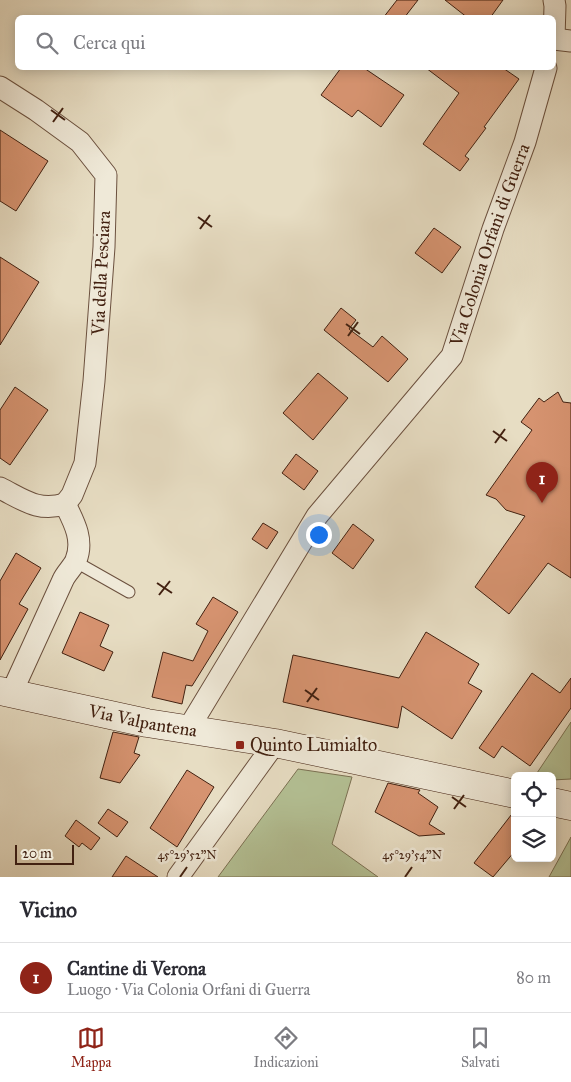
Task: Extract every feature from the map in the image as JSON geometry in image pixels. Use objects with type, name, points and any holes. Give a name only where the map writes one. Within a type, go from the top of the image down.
[{"type":"street","points":[[556,28],[560,7]]},
{"type":"street","points":[[556,39],[571,42]]},
{"type":"street","name":"Via Colonia Orfani di Guerra","points":[[187,731],[317,516],[452,356],[493,229],[525,142],[545,70]]},
{"type":"street","name":"Via della Pesciara","points":[[0,86],[80,142],[106,175],[104,247],[94,381],[85,463],[72,495],[65,504]]},
{"type":"street","points":[[0,488],[37,506],[52,508],[65,504],[79,536],[76,562]]},
{"type":"street","name":"Via Valpantena","points":[[76,562],[62,580],[6,692],[187,731],[275,744],[511,793]]},
{"type":"street","points":[[178,877],[275,744]]},
{"type":"street","points":[[556,803],[571,806]]},
{"type":"lane","points":[[76,562],[128,592]]},
{"type":"green space","points":[[571,722],[571,779],[556,780],[556,772],[538,772]]},
{"type":"green space","points":[[298,769],[352,777],[332,844],[378,877],[218,877]]},
{"type":"green space","points":[[571,837],[571,877],[549,877]]},
{"type":"building","points":[[397,0],[418,0],[406,15],[385,15]]},
{"type":"building","points":[[445,0],[503,0],[492,15],[464,15]]},
{"type":"building","points":[[340,70],[367,70],[404,95],[381,127],[358,110],[352,117],[321,95]]},
{"type":"building","points":[[429,70],[506,70],[519,79],[465,156],[469,159],[460,171],[423,144],[459,93]]},
{"type":"building","points":[[0,130],[48,161],[16,211],[0,201]]},
{"type":"building","points":[[434,228],[461,247],[442,273],[415,253]]},
{"type":"building","points":[[0,257],[39,282],[0,345]]},
{"type":"building","points":[[341,308],[356,320],[349,329],[373,347],[382,336],[408,359],[388,382],[324,330]]},
{"type":"building","points":[[318,373],[348,398],[313,440],[283,413]]},
{"type":"building","points":[[15,387],[48,410],[10,465],[0,458],[0,410]]},
{"type":"building","points":[[558,392],[563,402],[571,403],[571,578],[548,563],[509,614],[475,587],[525,516],[506,510],[496,499],[486,495],[532,430],[521,422],[539,398],[544,402]]},
{"type":"building","points":[[296,454],[318,471],[304,490],[282,473]]},
{"type":"building","points":[[263,523],[278,532],[267,549],[252,539]]},
{"type":"building","points":[[353,524],[374,540],[353,569],[332,553]]},
{"type":"building","points":[[16,553],[41,568],[19,604],[28,609],[0,660],[0,581]]},
{"type":"building","points":[[213,597],[238,612],[192,686],[186,685],[182,704],[152,697],[163,652],[193,661],[208,631],[196,624]]},
{"type":"building","points":[[80,612],[109,625],[100,646],[113,652],[104,671],[62,653]]},
{"type":"building","points":[[426,632],[479,664],[468,683],[482,691],[452,739],[402,706],[398,728],[283,702],[293,655],[399,678]]},
{"type":"building","points":[[532,673],[560,693],[571,678],[571,708],[530,766],[502,746],[494,758],[479,748]]},
{"type":"building","points":[[113,732],[139,737],[134,753],[140,755],[120,783],[100,778]]},
{"type":"building","points":[[187,770],[214,787],[177,847],[150,828]]},
{"type":"building","points":[[388,783],[420,790],[418,793],[438,807],[429,824],[445,834],[419,836],[375,812]]},
{"type":"building","points":[[108,809],[128,822],[117,837],[98,823]]},
{"type":"building","points":[[511,815],[511,856],[493,877],[474,863]]},
{"type":"building","points":[[76,820],[100,838],[91,850],[82,843],[79,847],[65,836]]},
{"type":"building","points":[[126,856],[158,877],[112,877]]},
{"type":"place","name":"Cantine di Verona","points":[[542,503]]},
{"type":"place","name":"Quinto Lumialto","points":[[240,745]]}]
